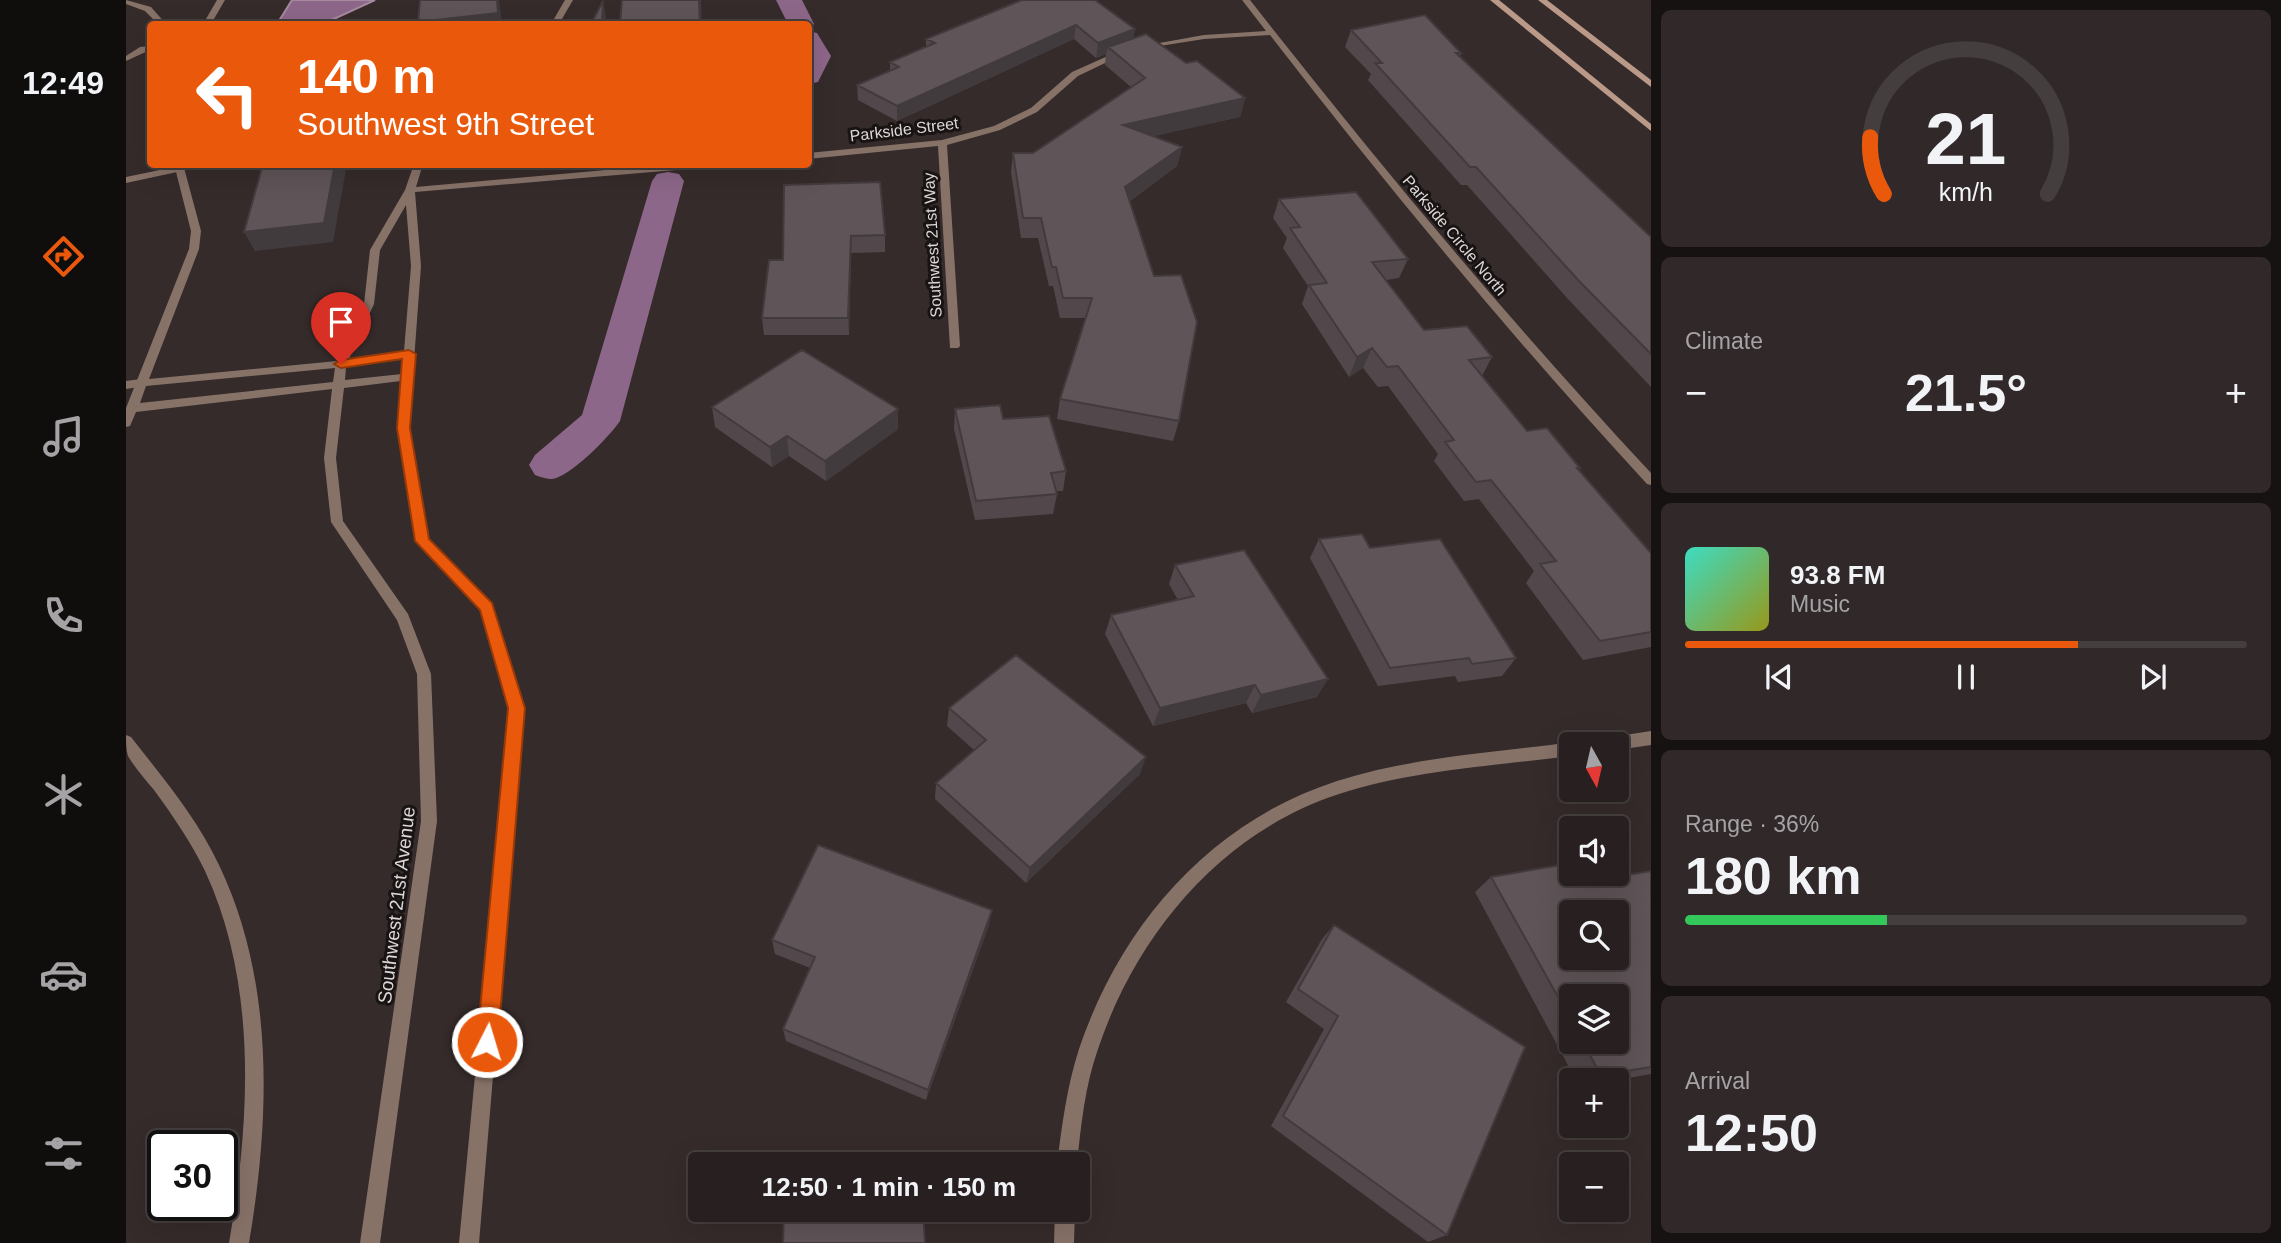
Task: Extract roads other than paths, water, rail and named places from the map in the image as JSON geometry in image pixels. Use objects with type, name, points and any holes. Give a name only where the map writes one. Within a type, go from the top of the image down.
[{"type":"street","points":[[209,21],[221,0]]},
{"type":"street","points":[[557,21],[569,0]]},
{"type":"street","name":"Parkside Circle North","points":[[1246,0],[1373,163],[1479,289],[1651,481]]},
{"type":"street","points":[[1494,0],[1651,128]]},
{"type":"street","points":[[1542,0],[1651,85]]},
{"type":"street","points":[[126,1],[148,9],[159,21]]},
{"type":"street","name":"Parkside Street","points":[[812,156],[942,143],[974,136],[1034,110],[1075,75],[1132,49],[1179,40],[1272,33]]},
{"type":"street","points":[[126,59],[147,48]]},
{"type":"street","name":"Southwest 21st Way","points":[[942,143],[954,346]]},
{"type":"street","points":[[126,180],[174,168]]},
{"type":"street","points":[[126,424],[194,249],[196,231],[178,168]]},
{"type":"street","name":"Southwest 21st Avenue","points":[[370,1243],[429,821],[425,688],[424,674],[403,618],[337,522],[330,458],[341,364],[369,304],[375,250],[410,190],[418,168]]},
{"type":"street","points":[[410,190],[665,168]]},
{"type":"street","name":"Southwest 21st Avenue","points":[[410,190],[416,266],[403,428],[422,541],[487,607],[517,708],[469,1243]]},
{"type":"street","points":[[126,385],[341,364],[409,354]]},
{"type":"street","points":[[133,408],[407,377]]},
{"type":"street","points":[[1629,741],[1651,738]]},
{"type":"street","points":[[127,745],[192,831],[214,871],[230,917],[242,968],[250,1024],[253,1087],[251,1158],[239,1243]]},
{"type":"street","points":[[1069,1152],[1079,1084],[1098,1023],[1122,968],[1151,921],[1185,881],[1222,847],[1264,820],[1308,798],[1355,783],[1559,751]]},
{"type":"street","points":[[1064,1243],[1065,1222]]},
{"type":"waterway","points":[[789,0],[800,21]]},
{"type":"waterway","points":[[812,47],[817,56],[812,67]]},
{"type":"waterway","points":[[550,465],[600,421],[668,181]]}]
